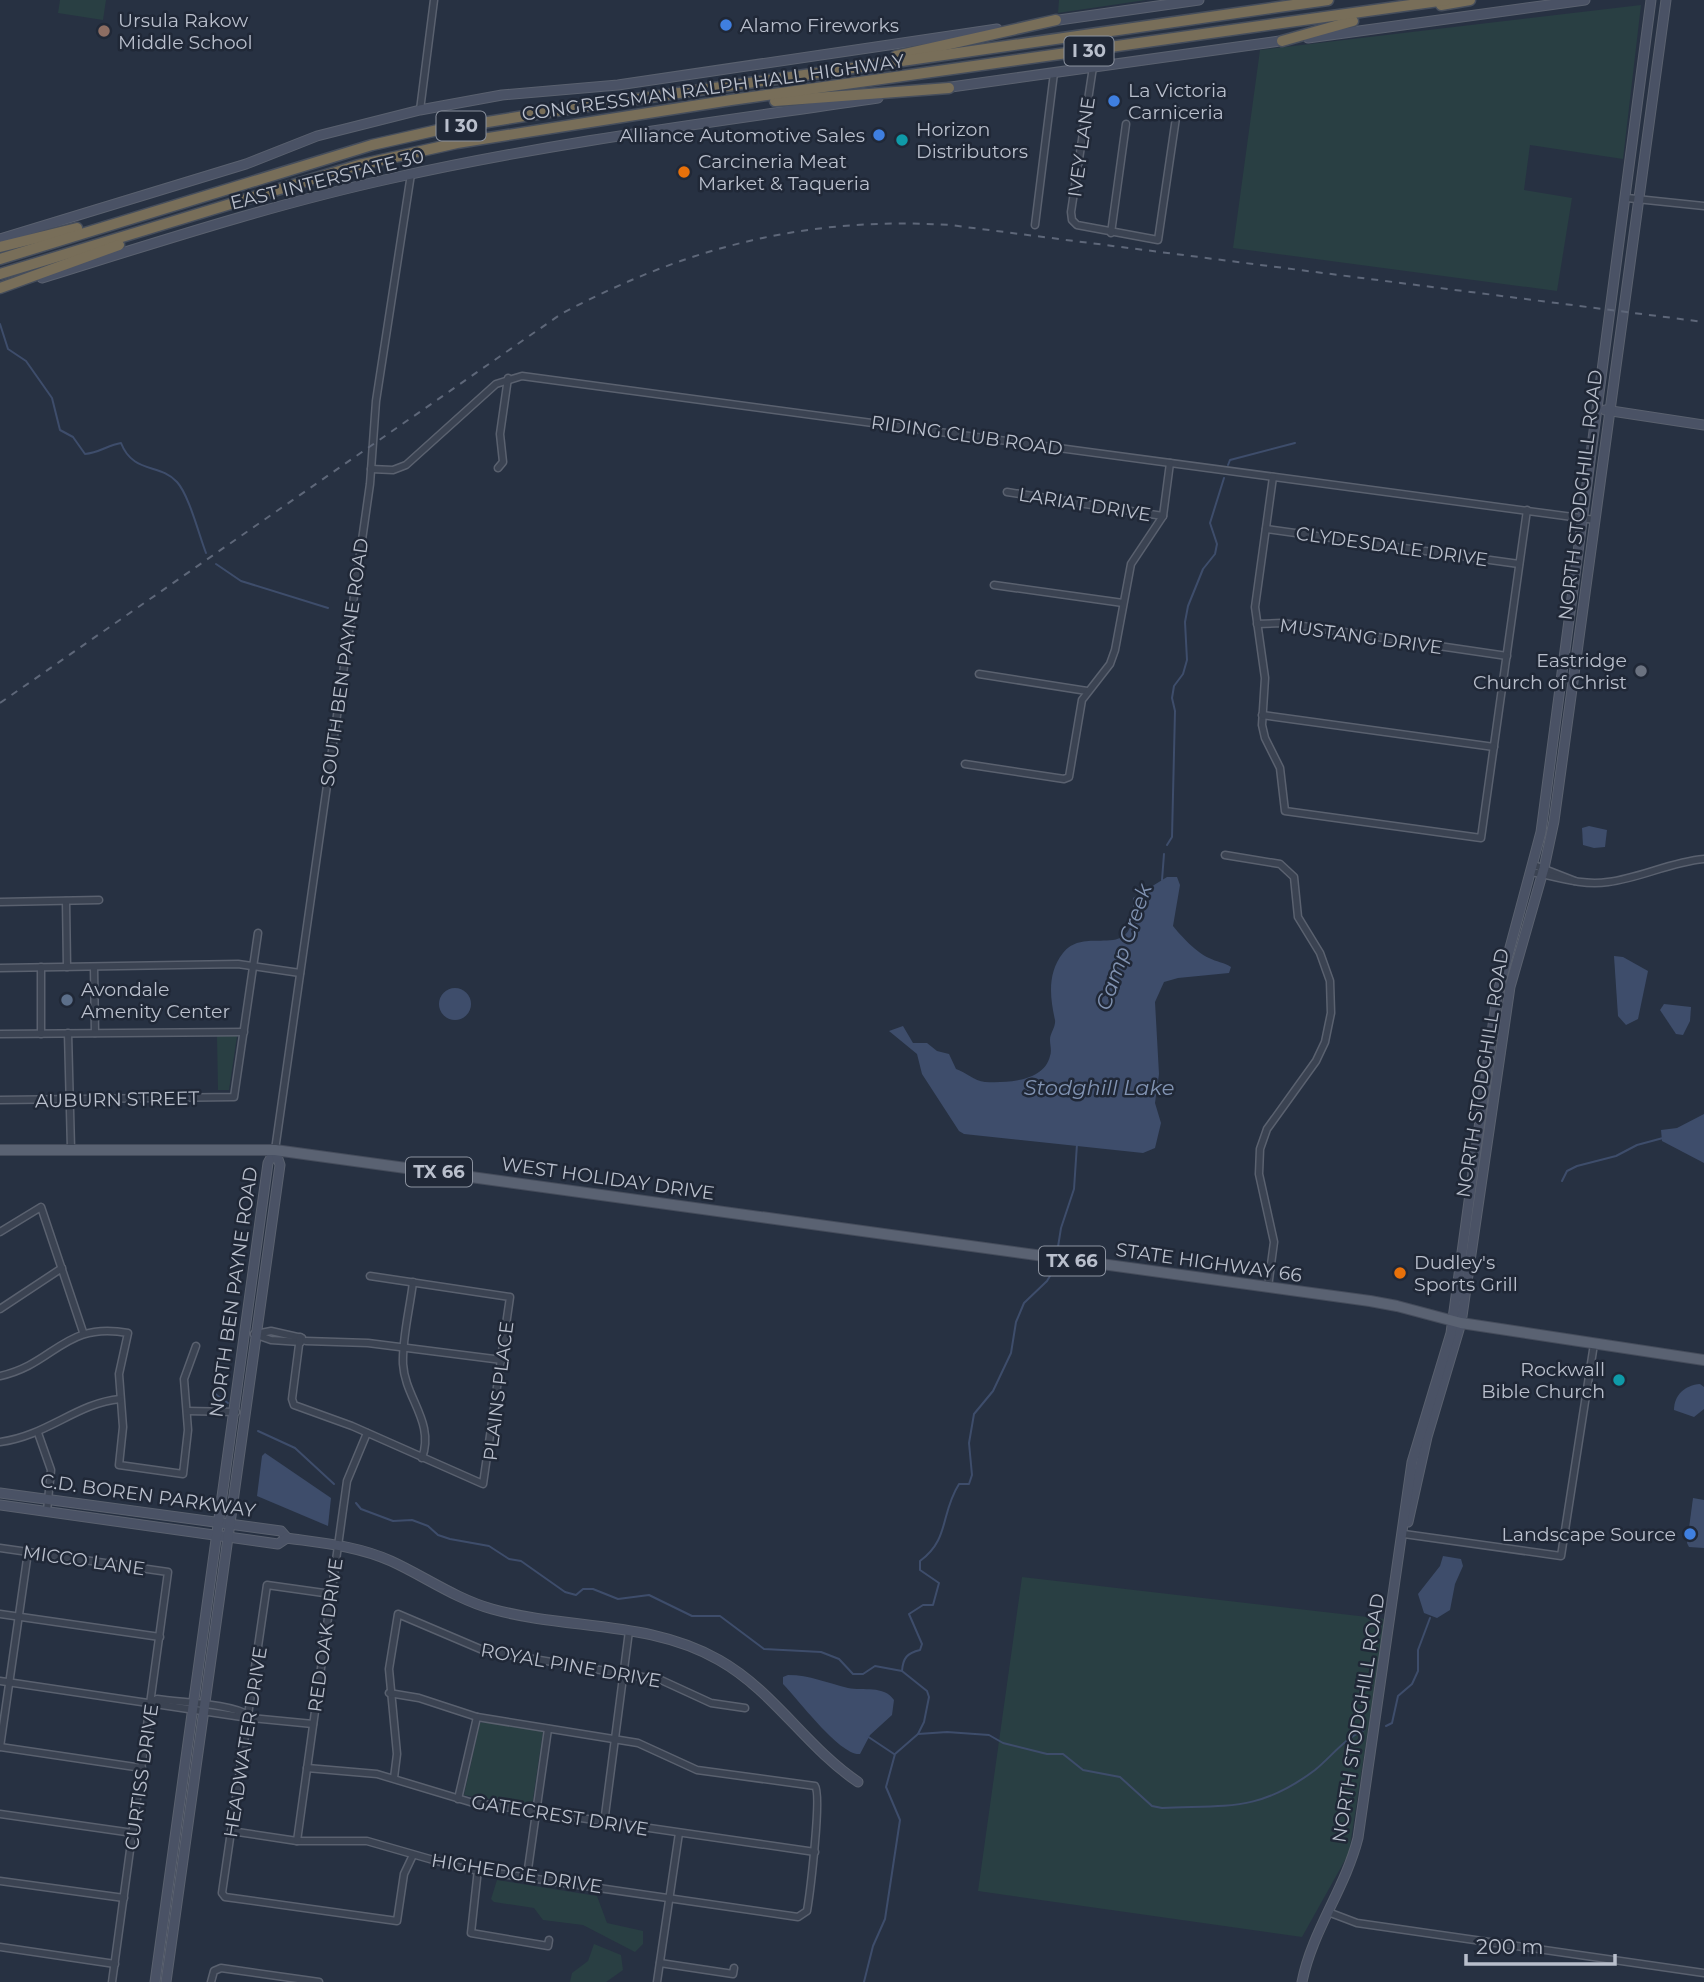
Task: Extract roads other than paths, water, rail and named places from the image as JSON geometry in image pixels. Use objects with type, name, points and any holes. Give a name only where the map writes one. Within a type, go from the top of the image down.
[{"type":"highway","name":"CONGRESSMAN RALPH HALL HIGHWAY","points":[[0,258],[372,145],[438,130],[1328,0]]},
{"type":"highway","name":"CONGRESSMAN RALPH HALL HIGHWAY","points":[[0,274],[359,165],[457,143],[731,100],[1446,0]]},
{"type":"highway","points":[[1282,41],[1334,25],[1470,0]]},
{"type":"highway","points":[[797,77],[1056,20]]},
{"type":"highway","points":[[731,100],[748,103],[949,88]]},
{"type":"highway","points":[[0,290],[303,182]]},
{"type":"highway","points":[[0,247],[134,217]]},
{"type":"main road","name":"EAST INTERSTATE 30","points":[[0,239],[246,164],[317,136],[420,110],[502,94],[618,85],[1199,0]]},
{"type":"main road","name":"EAST INTERSTATE 30","points":[[0,290],[276,207],[411,174],[649,129],[1585,0]]},
{"type":"main road","name":"NORTH STODGHILL ROAD","points":[[1538,870],[1651,0]]},
{"type":"main road","name":"NORTH STODGHILL ROAD","points":[[1301,1982],[1311,1948],[1359,1838],[1404,1534],[1457,1322],[1510,986],[1556,808],[1666,0]]},
{"type":"main road","points":[[1598,409],[1704,425]]},
{"type":"main road","name":"WEST HOLIDAY DRIVE","points":[[0,1150],[275,1150],[876,1234]]},
{"type":"main road","name":"NORTH BEN PAYNE ROAD","points":[[155,1982],[268,1163],[275,1150]]},
{"type":"main road","name":"NORTH BEN PAYNE ROAD","points":[[166,1982],[273,1219],[280,1165],[275,1150]]},
{"type":"main road","points":[[261,1217],[273,1219]]},
{"type":"main road","name":"STATE HIGHWAY 66","points":[[876,1234],[1398,1306],[1457,1322]]},
{"type":"main road","name":"TX 66","points":[[1457,1322],[1704,1360]]},
{"type":"main road","name":"C.D. BOREN PARKWAY","points":[[0,1493],[281,1531],[287,1538],[337,1545],[390,1560],[490,1609],[672,1639],[738,1671],[778,1706],[833,1765],[858,1782]]},
{"type":"main road","name":"C.D. BOREN PARKWAY","points":[[0,1505],[278,1544],[287,1538]]},
{"type":"street","points":[[420,110],[434,0]]},
{"type":"street","name":"IVEY LANE","points":[[1093,67],[1071,216],[1077,225],[1158,240],[1177,111]]},
{"type":"street","points":[[1035,225],[1054,73]]},
{"type":"street","points":[[1111,233],[1126,124]]},
{"type":"street","name":"SOUTH BEN PAYNE ROAD","points":[[275,1150],[371,469],[376,401],[411,174]]},
{"type":"street","points":[[1627,198],[1704,206]]},
{"type":"street","name":"RIDING CLUB ROAD","points":[[508,379],[522,376],[1595,520]]},
{"type":"street","points":[[371,469],[393,470],[406,466],[495,384],[508,379],[500,433],[503,462],[498,468]]},
{"type":"street","points":[[965,764],[1064,779],[1069,777],[1078,713],[1087,691],[1113,657],[1131,564],[1163,516],[1170,463]]},
{"type":"street","points":[[1273,477],[1256,593],[1256,624],[1265,678],[1262,715],[1265,738],[1280,768],[1285,811],[1481,838],[1527,510]]},
{"type":"street","name":"LARIAT DRIVE","points":[[1007,492],[1163,516]]},
{"type":"street","name":"CLYDESDALE DRIVE","points":[[1266,529],[1519,564]]},
{"type":"street","points":[[994,585],[1123,603]]},
{"type":"street","name":"MUSTANG DRIVE","points":[[1256,624],[1282,623],[1507,656]]},
{"type":"street","points":[[979,674],[1087,691]]},
{"type":"street","points":[[1262,715],[1494,747]]},
{"type":"street","points":[[1225,855],[1280,864],[1294,877],[1298,917],[1327,970],[1331,1013],[1325,1042],[1316,1061],[1267,1129],[1260,1149],[1259,1174],[1274,1242],[1268,1288]]},
{"type":"street","points":[[1538,870],[1576,882],[1608,883],[1651,869],[1704,859]]},
{"type":"street","points":[[0,902],[99,900]]},
{"type":"street","points":[[66,901],[67,967]]},
{"type":"street","points":[[0,1034],[244,1032],[258,933]]},
{"type":"street","points":[[0,968],[253,966],[300,973]]},
{"type":"street","points":[[40,967],[41,1034]]},
{"type":"street","points":[[94,967],[95,1033]]},
{"type":"street","name":"AUBURN STREET","points":[[0,1100],[234,1097],[244,1032]]},
{"type":"street","points":[[68,1033],[71,1149]]},
{"type":"street","points":[[0,1232],[41,1207],[83,1332]]},
{"type":"street","points":[[0,1309],[62,1268]]},
{"type":"street","points":[[302,1340],[294,1405],[422,1458],[425,1444],[424,1422],[406,1381],[405,1348],[413,1282],[370,1276]]},
{"type":"street","name":"PLAINS PLACE","points":[[413,1282],[510,1297],[483,1484],[422,1458]]},
{"type":"street","points":[[0,1376],[32,1365],[83,1332],[104,1330],[128,1333],[119,1374],[123,1427],[119,1465],[183,1474],[187,1411],[184,1379],[196,1346]]},
{"type":"street","points":[[245,1332],[271,1340],[405,1348],[502,1360]]},
{"type":"street","points":[[1404,1534],[1561,1556],[1594,1344]]},
{"type":"street","points":[[0,1442],[38,1433],[95,1403],[120,1399]]},
{"type":"street","points":[[187,1411],[245,1414]]},
{"type":"street","points":[[38,1433],[50,1466],[47,1511]]},
{"type":"street","name":"RED OAK DRIVE","points":[[297,1841],[347,1482],[367,1433]]},
{"type":"street","name":"MICCO LANE","points":[[0,1548],[168,1572]]},
{"type":"street","points":[[28,1552],[0,1747],[142,1768]]},
{"type":"street","name":"CURTISS DRIVE","points":[[112,1982],[168,1572]]},
{"type":"street","name":"HEADWATER DRIVE","points":[[331,1594],[267,1585],[250,1716],[222,1893],[225,1898],[397,1921],[404,1874],[413,1854]]},
{"type":"street","points":[[0,1614],[160,1637]]},
{"type":"street","name":"ROYAL PINE DRIVE","points":[[389,1693],[398,1614],[485,1651],[670,1682],[721,1706],[745,1708]]},
{"type":"street","points":[[604,1823],[629,1631]]},
{"type":"street","points":[[0,1681],[151,1702],[157,1699],[204,1709],[313,1724]]},
{"type":"street","points":[[394,1779],[397,1754],[389,1693],[419,1698],[477,1717],[638,1743],[691,1769],[817,1788],[815,1852]]},
{"type":"street","points":[[458,1799],[477,1717]]},
{"type":"street","points":[[527,1876],[548,1729]]},
{"type":"street","name":"GATECREST DRIVE","points":[[307,1768],[364,1772],[458,1799],[536,1812],[815,1852]]},
{"type":"street","points":[[0,1814],[133,1833]]},
{"type":"street","name":"HIGHEDGE DRIVE","points":[[231,1831],[297,1841],[353,1839],[443,1864],[804,1915],[815,1852]]},
{"type":"street","points":[[657,1982],[679,1833]]},
{"type":"street","points":[[478,1869],[471,1933],[548,1946],[548,1940]]},
{"type":"street","points":[[0,1881],[124,1898]]},
{"type":"street","points":[[1328,1912],[1357,1923],[1704,1973]]},
{"type":"street","points":[[0,1947],[115,1964]]},
{"type":"street","points":[[660,1963],[733,1974],[734,1968]]},
{"type":"street","points":[[211,1982],[215,1969],[221,1968],[319,1982]]},
{"type":"water","points":[[1589,826],[1607,830],[1605,847],[1583,845],[1582,828]]},
{"type":"water","name":"Stodghill Lake","points":[[1167,877],[1177,877],[1180,885],[1173,926],[1200,953],[1231,967],[1229,973],[1164,982],[1155,1002],[1159,1074],[1155,1103],[1161,1123],[1155,1148],[1143,1153],[964,1134],[959,1131],[922,1074],[917,1054],[889,1031],[903,1026],[913,1043],[927,1043],[937,1051],[949,1054],[956,1069],[981,1081],[1013,1081],[1032,1076],[1046,1065],[1051,1054],[1050,1037],[1055,1023],[1051,994],[1052,977],[1063,953],[1073,945],[1085,941],[1119,938],[1128,932],[1133,898]]},
{"type":"water","points":[[1614,956],[1623,957],[1648,971],[1638,1019],[1626,1025],[1618,1016]]},
{"type":"water","points":[[455,988],[466,993],[471,1004],[466,1015],[455,1020],[444,1015],[439,1004],[444,993]]},
{"type":"water","points":[[1664,1004],[1691,1007],[1690,1021],[1683,1035],[1676,1034],[1660,1010]]},
{"type":"water","points":[[1704,1114],[1704,1163],[1662,1141],[1661,1130],[1677,1128]]},
{"type":"water","points":[[1700,1384],[1704,1387],[1704,1409],[1694,1417],[1674,1410],[1681,1392]]},
{"type":"water","points":[[265,1453],[331,1498],[328,1526],[257,1496],[262,1456]]},
{"type":"water","points":[[1693,1498],[1704,1500],[1704,1548],[1689,1547],[1687,1543]]},
{"type":"water","points":[[1443,1556],[1461,1559],[1463,1566],[1455,1584],[1450,1610],[1437,1618],[1424,1613],[1418,1594],[1440,1566]]},
{"type":"water","points":[[788,1675],[848,1688],[885,1692],[894,1700],[892,1715],[870,1735],[860,1754],[852,1752],[831,1737],[783,1684],[783,1677]]},
{"type":"waterway","points":[[0,324],[8,349],[26,361],[52,398],[60,430],[73,437],[85,454],[121,443],[132,460],[170,476],[186,496],[206,553]]},
{"type":"waterway","name":"Camp Creek","points":[[1228,465],[1230,460],[1295,443]]},
{"type":"waterway","name":"Camp Creek","points":[[1167,845],[1172,837],[1175,711],[1172,698],[1174,686],[1183,674],[1187,660],[1185,622],[1188,606],[1203,569],[1215,554],[1217,544],[1210,523],[1224,478]]},
{"type":"waterway","points":[[216,564],[241,581],[328,608]]},
{"type":"waterway","name":"Camp Creek","points":[[1162,880],[1164,854]]},
{"type":"waterway","points":[[1562,1181],[1567,1171],[1577,1166],[1616,1156],[1637,1145],[1663,1138]]},
{"type":"waterway","name":"Camp Creek","points":[[1057,1253],[1061,1228],[1074,1189],[1077,1144]]},
{"type":"waterway","name":"Camp Creek","points":[[864,1982],[873,1946],[885,1919],[900,1820],[886,1787],[895,1754],[918,1734],[924,1722],[929,1697],[927,1691],[902,1671],[906,1657],[920,1650],[922,1644],[909,1614],[923,1605],[933,1605],[939,1583],[920,1570],[920,1561],[930,1553],[941,1535],[949,1506],[959,1484],[969,1484],[972,1475],[969,1443],[974,1414],[993,1391],[1011,1353],[1016,1322],[1024,1303],[1047,1281],[1056,1266]]},
{"type":"waterway","points":[[214,1393],[228,1403]]},
{"type":"waterway","points":[[258,1431],[295,1448],[334,1484]]},
{"type":"waterway","points":[[356,1503],[361,1509],[393,1521],[412,1520],[428,1526],[438,1535],[489,1546],[509,1559],[521,1561],[565,1592],[576,1595],[583,1589],[593,1589],[618,1599],[649,1595],[692,1616],[720,1616],[764,1649],[821,1652],[839,1659],[853,1674],[863,1674],[875,1666],[902,1671]]},
{"type":"waterway","points":[[1386,1726],[1392,1723],[1398,1696],[1412,1684],[1418,1671],[1418,1650],[1430,1618]]},
{"type":"waterway","points":[[918,1734],[947,1732],[989,1735],[1003,1743],[1047,1754],[1063,1754],[1083,1770],[1120,1777],[1152,1806],[1162,1808],[1225,1806],[1259,1800],[1295,1784],[1364,1730]]},
{"type":"waterway","points":[[867,1736],[894,1754]]},
{"type":"railway","points":[[0,703],[561,314],[655,271],[749,241],[847,226],[897,223],[950,225],[1704,322]]},
{"type":"place","name":"Alamo Fireworks","points":[[726,25]]},
{"type":"place","name":"Ursula Rakow Middle School","points":[[104,31]]},
{"type":"place","name":"La Victoria Carniceria","points":[[1114,101]]},
{"type":"place","name":"Alliance Automotive Sales","points":[[879,135]]},
{"type":"place","name":"Horizon Distributors","points":[[902,140]]},
{"type":"place","name":"Carcineria Meat Market & Taqueria","points":[[684,172]]},
{"type":"place","name":"Eastridge Church of Christ","points":[[1641,671]]},
{"type":"place","name":"Avondale Amenity Center","points":[[67,1000]]},
{"type":"place","name":"Dudley's Sports Grill","points":[[1400,1273]]},
{"type":"place","name":"Rockwall Bible Church","points":[[1619,1380]]},
{"type":"place","name":"Landscape Source","points":[[1690,1534]]}]
